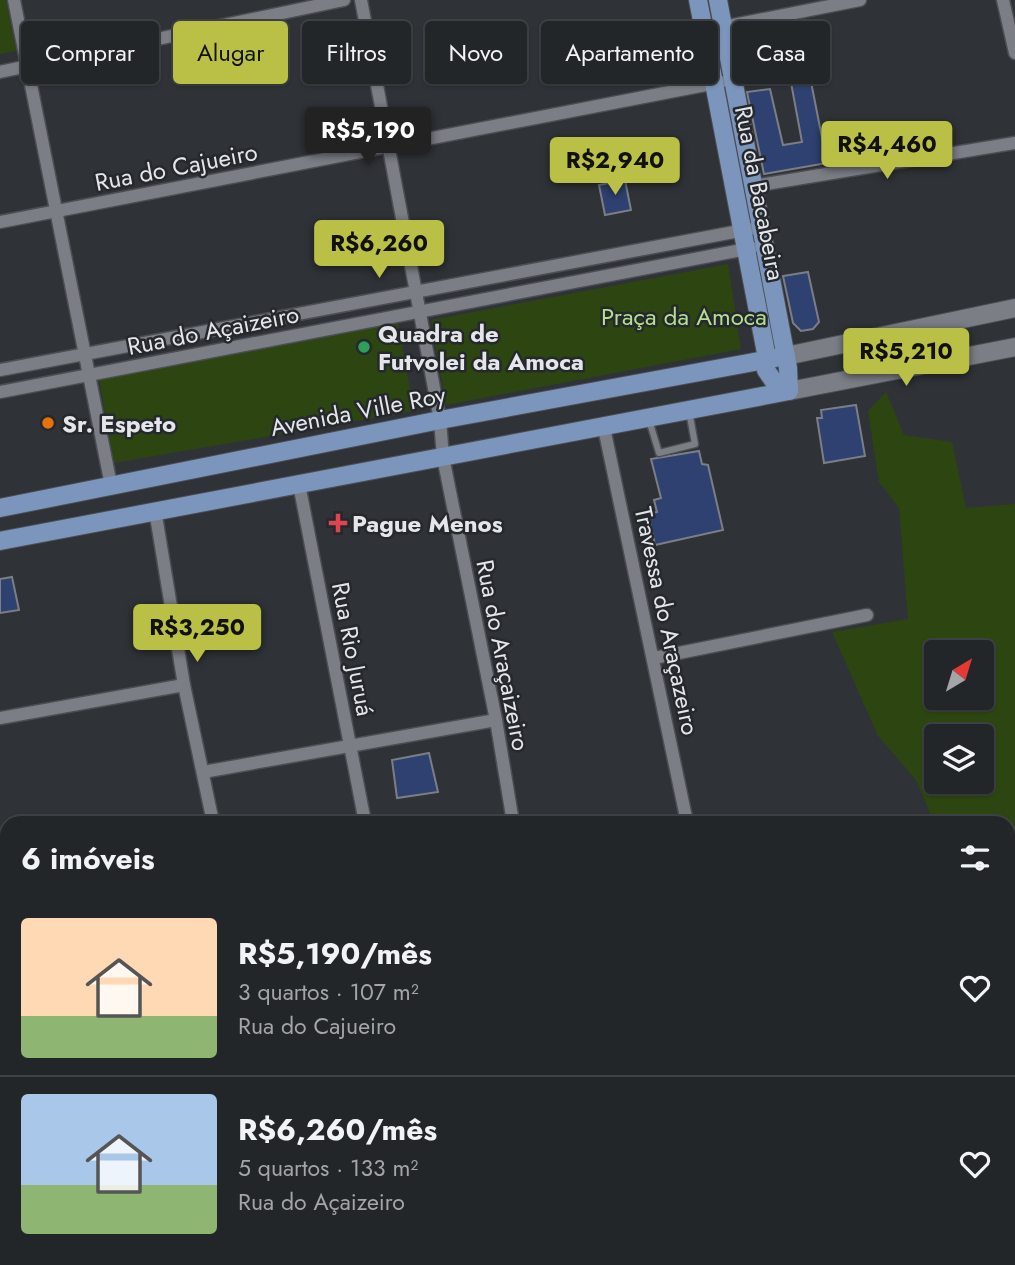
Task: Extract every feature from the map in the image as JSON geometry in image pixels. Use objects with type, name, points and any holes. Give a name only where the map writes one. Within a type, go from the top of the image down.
[{"type":"main road","name":"Rua da Bacabeira","points":[[698,0],[702,21]]},
{"type":"main road","name":"Rua da Bacabeira","points":[[718,0],[732,81]]},
{"type":"main road","name":"Rua da Bacabeira","points":[[714,84],[752,229],[764,247],[786,356],[785,391]]},
{"type":"main road","name":"Rua da Bacabeira","points":[[733,84],[754,186],[752,229],[745,248],[767,358],[766,370],[785,391]]},
{"type":"main road","name":"Avenida Ville Roy","points":[[0,508],[440,420],[786,356],[1015,308]]},
{"type":"main road","points":[[0,541],[604,428],[1015,347]]},
{"type":"street","points":[[15,0],[21,34]]},
{"type":"street","points":[[159,40],[344,0]]},
{"type":"street","name":"Rua do Araçaizeiro","points":[[361,0],[440,420],[443,457],[496,720],[512,816]]},
{"type":"street","points":[[723,27],[860,0]]},
{"type":"street","points":[[1003,0],[1015,53]]},
{"type":"street","points":[[0,72],[21,69]]},
{"type":"street","name":"Rua do Cajueiro","points":[[718,82],[732,81]]},
{"type":"street","points":[[30,84],[111,485]]},
{"type":"street","name":"Rua do Cajueiro","points":[[0,222],[703,84]]},
{"type":"street","points":[[754,186],[1015,143]]},
{"type":"street","name":"Rua do Açaizeiro","points":[[0,370],[752,229]]},
{"type":"street","name":"Rua do Açaizeiro","points":[[0,392],[420,309],[745,248],[764,247]]},
{"type":"street","name":"Travessa do Araçazeiro","points":[[604,428],[686,816]]},
{"type":"street","name":"Rua Rio Juruá","points":[[299,485],[364,816]]},
{"type":"street","points":[[155,510],[184,685],[212,816]]},
{"type":"street","points":[[654,658],[867,615]]},
{"type":"street","points":[[0,718],[184,685]]},
{"type":"street","points":[[203,772],[496,720]]},
{"type":"lane","points":[[649,419],[659,453],[695,444],[689,411]]},
{"type":"green space","points":[[0,0],[6,0],[16,51],[0,54]]},
{"type":"green space","name":"Praça da Amoca","points":[[728,264],[741,349],[446,405],[431,320]]},
{"type":"green space","points":[[397,319],[414,411],[114,463],[99,379]]},
{"type":"green space","points":[[886,392],[904,435],[952,442],[966,508],[1015,504],[1015,816],[931,816],[916,780],[878,736],[832,632],[908,619],[899,508],[879,482],[868,411]]},
{"type":"building","points":[[791,84],[811,84],[827,163],[764,174],[747,92],[770,89],[783,145],[802,142]]},
{"type":"building","points":[[625,180],[631,210],[605,215],[599,185]]},
{"type":"building","points":[[808,272],[819,322],[813,329],[801,331],[793,323],[783,276]]},
{"type":"building","points":[[856,405],[865,456],[824,463],[817,418],[822,418],[821,410]]},
{"type":"building","points":[[699,451],[702,464],[708,465],[723,530],[655,545],[648,514],[657,512],[654,500],[661,498],[651,459]]},
{"type":"building","points":[[12,577],[19,610],[0,613],[0,579]]},
{"type":"building","points":[[429,753],[438,792],[397,798],[392,760]]},
{"type":"place","name":"Quadra de Futvolei da Amoca","points":[[364,347]]},
{"type":"place","name":"Sr. Espeto","points":[[48,423]]},
{"type":"place","name":"Pague Menos","points":[[338,523]]}]
